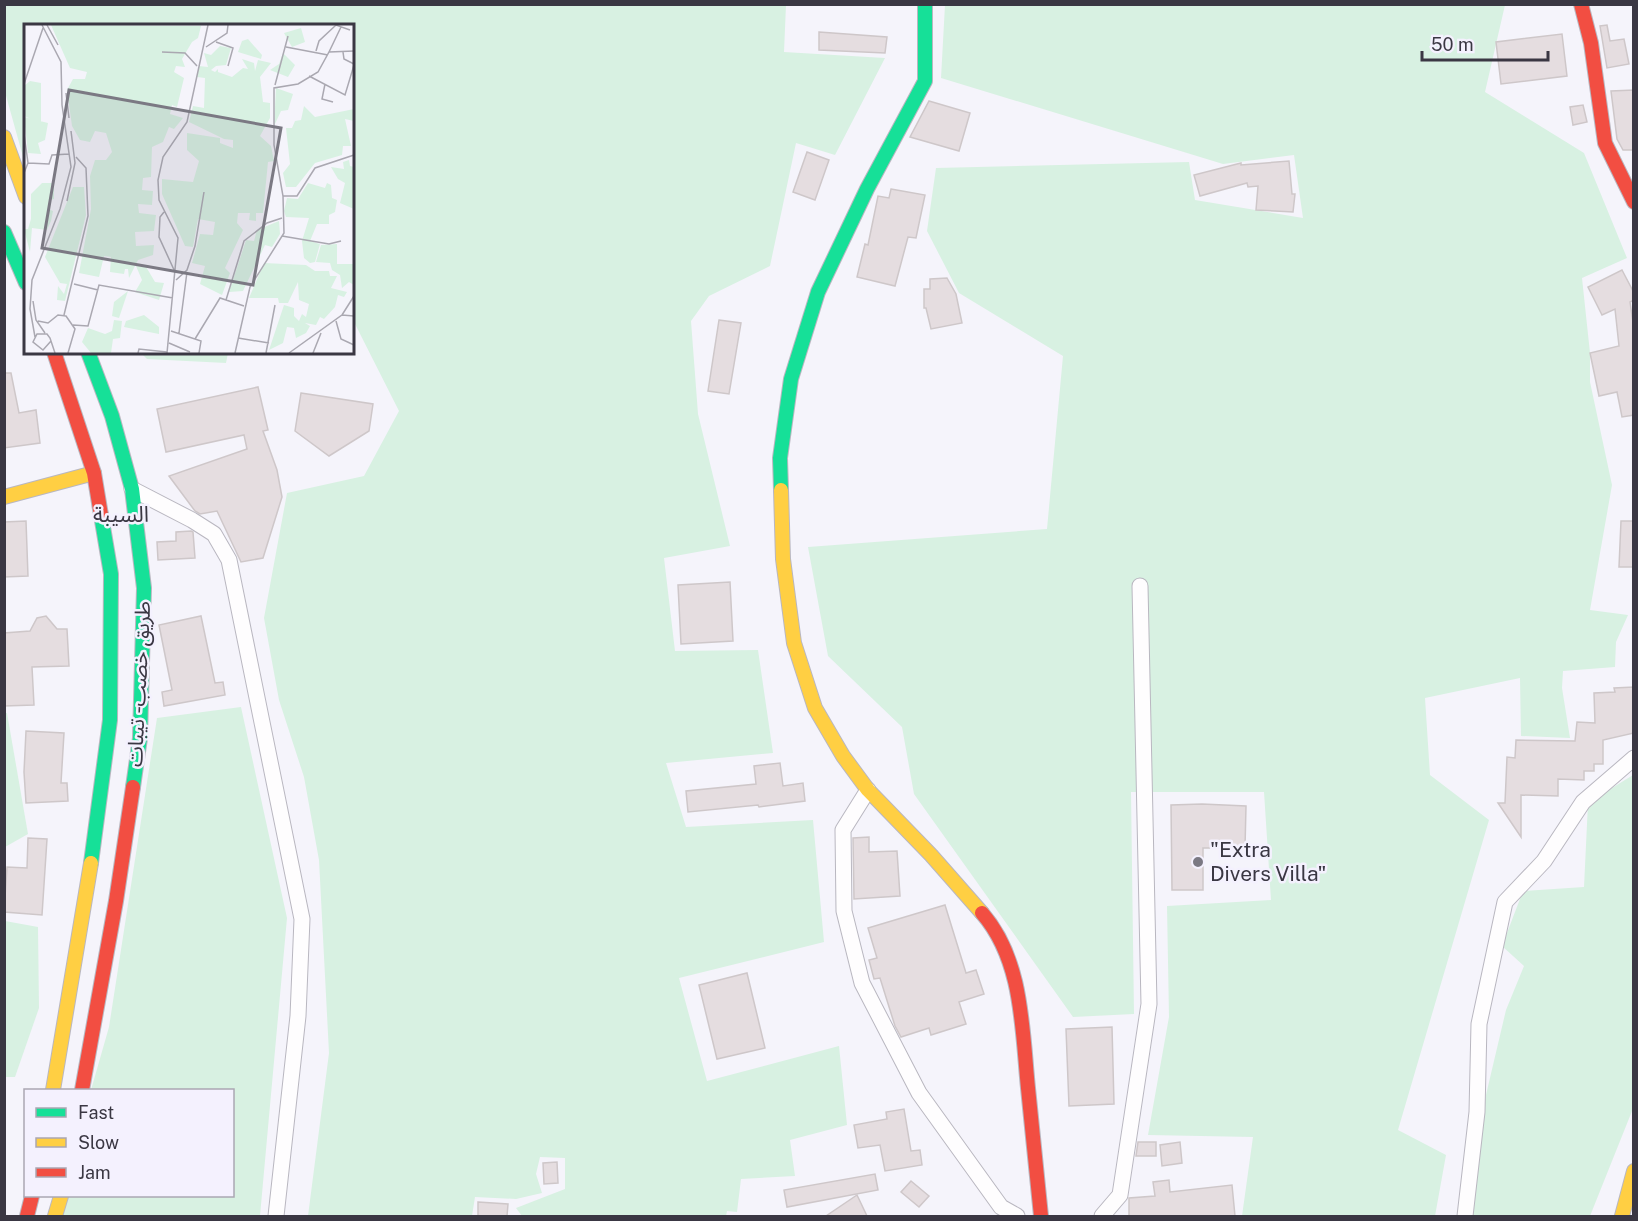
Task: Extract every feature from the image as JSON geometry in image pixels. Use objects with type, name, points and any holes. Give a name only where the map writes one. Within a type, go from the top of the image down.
[{"type":"main road","points":[[925,4],[925,81],[867,189],[818,292],[791,379],[780,458],[783,559],[794,643],[815,708],[843,756],[868,790],[931,855],[995,928],[1011,965],[1020,1008],[1041,1216]]},
{"type":"main road","points":[[1581,4],[1591,43],[1605,143],[1634,202]]},
{"type":"main road","points":[[4,137],[24,192]]},
{"type":"main road","points":[[4,232],[24,278]]},
{"type":"main road","name":"طريق خصب - تيبات","points":[[53,1089],[85,903],[110,720],[111,574],[94,473],[55,354]]},
{"type":"main road","name":"طريق خصب - تيبات","points":[[82,1089],[116,901],[140,738],[144,588],[132,489],[112,416],[89,354]]},
{"type":"main road","points":[[4,497],[94,473]]},
{"type":"main road","points":[[1622,1216],[1634,1171]]},
{"type":"main road","points":[[27,1216],[32,1197]]},
{"type":"main road","points":[[55,1216],[61,1197]]},
{"type":"street","points":[[132,489],[214,534],[229,560],[287,841],[302,919],[297,1016],[276,1216]]},
{"type":"street","points":[[1117,1216],[1149,1004],[1140,586]]},
{"type":"street","points":[[1465,1216],[1477,1112],[1479,1024],[1505,902],[1544,861],[1583,802],[1634,758]]},
{"type":"street","points":[[868,790],[843,830],[844,911],[862,983],[919,1093],[1001,1207],[1017,1216]]},
{"type":"street","points":[[1102,1216],[1120,1195]]},
{"type":"green space","points":[[4,5],[786,5],[784,52],[885,58],[835,155],[796,143],[770,266],[709,296],[691,321],[698,414],[730,546],[664,558],[675,651],[758,650],[773,753],[666,763],[686,827],[813,820],[824,942],[679,978],[707,1081],[839,1046],[847,1125],[790,1140],[795,1176],[741,1179],[737,1212],[727,1211],[726,1216],[522,1216],[516,1208],[565,1189],[565,1158],[540,1157],[536,1174],[542,1193],[516,1199],[475,1197],[472,1216],[308,1216],[329,1053],[319,860],[304,777],[279,700],[264,618],[287,493],[364,476],[399,411],[354,322],[354,24],[24,24],[24,160],[5,92]]},
{"type":"green space","points":[[945,5],[1505,5],[1485,92],[1584,153],[1627,258],[1582,278],[1590,353],[1590,382],[1612,485],[1590,610],[1628,615],[1616,642],[1615,667],[1563,671],[1562,688],[1570,738],[1521,736],[1520,678],[1425,698],[1430,775],[1489,820],[1398,1130],[1446,1155],[1435,1216],[1242,1216],[1253,1137],[1148,1135],[1169,1017],[1167,906],[1271,900],[1264,792],[1131,792],[1134,1014],[1073,1017],[914,794],[902,727],[828,656],[808,547],[1047,529],[1063,356],[959,293],[927,231],[936,168],[1189,162],[1195,200],[1303,218],[1294,155],[1223,164],[941,78]]},
{"type":"green space","points":[[142,354],[228,354],[226,363],[147,359]]},
{"type":"green space","points":[[241,707],[287,918],[260,1216],[54,1216],[60,1197],[234,1197],[234,1089],[91,1089],[109,1027],[157,718]]},
{"type":"green space","points":[[5,713],[7,713],[28,834],[5,847]]},
{"type":"green space","points":[[1633,775],[1634,1106],[1590,1216],[1468,1216],[1473,1150],[1506,1010],[1524,966],[1502,946],[1523,891],[1584,887],[1588,803]]},
{"type":"green space","points":[[5,921],[38,927],[39,1008],[15,1077],[5,1077]]},
{"type":"building","points":[[1607,25],[1610,41],[1624,39],[1629,64],[1607,68],[1600,26]]},
{"type":"building","points":[[819,32],[887,37],[885,53],[819,50]]},
{"type":"building","points":[[1562,34],[1567,76],[1501,84],[1496,42]]},
{"type":"building","points":[[1634,90],[1634,150],[1623,150],[1617,139],[1611,91]]},
{"type":"building","points":[[929,101],[970,113],[959,151],[910,137]]},
{"type":"building","points":[[1583,105],[1587,122],[1573,125],[1570,107]]},
{"type":"building","points":[[807,152],[829,160],[815,200],[793,192]]},
{"type":"building","points":[[1289,161],[1292,194],[1295,194],[1293,212],[1256,210],[1258,186],[1248,187],[1247,183],[1200,196],[1194,175],[1241,163],[1241,165]]},
{"type":"building","points":[[891,189],[925,195],[916,238],[908,237],[895,286],[857,277],[865,244],[868,245],[878,196],[889,198]]},
{"type":"building","points":[[1622,270],[1634,293],[1634,300],[1630,302],[1634,329],[1634,415],[1622,417],[1617,392],[1599,396],[1590,353],[1619,346],[1615,309],[1602,315],[1588,287]]},
{"type":"building","points":[[947,278],[956,294],[962,323],[931,329],[926,308],[924,308],[924,289],[930,289],[930,279]]},
{"type":"building","points":[[719,320],[741,323],[729,394],[708,391]]},
{"type":"building","points":[[4,373],[11,373],[19,413],[36,410],[40,443],[4,448]]},
{"type":"building","points":[[258,387],[268,430],[263,431],[277,470],[282,497],[263,558],[241,562],[217,511],[200,514],[195,511],[169,476],[247,449],[244,435],[166,452],[157,409]]},
{"type":"building","points":[[301,393],[373,404],[369,431],[329,456],[295,431]]},
{"type":"building","points":[[26,521],[28,576],[4,577],[4,522]]},
{"type":"building","points":[[1621,521],[1634,521],[1634,567],[1619,567]]},
{"type":"building","points":[[176,532],[193,532],[195,558],[158,560],[157,542],[176,541]]},
{"type":"building","points":[[730,582],[733,641],[681,644],[678,585]]},
{"type":"building","points":[[46,616],[57,629],[67,629],[69,666],[32,667],[34,705],[4,706],[4,633],[30,631],[37,618]]},
{"type":"building","points":[[201,616],[215,683],[223,682],[225,695],[164,706],[162,692],[172,690],[159,625]]},
{"type":"building","points":[[1634,687],[1634,733],[1603,740],[1603,764],[1594,764],[1594,771],[1584,771],[1584,780],[1558,779],[1558,796],[1521,795],[1521,837],[1498,803],[1505,803],[1507,757],[1515,758],[1516,740],[1575,741],[1577,722],[1595,723],[1594,693],[1615,692],[1614,688]]},
{"type":"building","points":[[26,731],[64,733],[61,783],[67,783],[68,801],[26,803],[24,772]]},
{"type":"building","points":[[780,763],[783,786],[803,783],[805,801],[688,812],[686,791],[756,784],[754,766]]},
{"type":"building","points":[[1171,805],[1246,806],[1245,848],[1203,848],[1203,890],[1172,890]]},
{"type":"building","points":[[869,837],[869,852],[897,851],[900,896],[854,899],[853,838]]},
{"type":"building","points":[[28,838],[47,839],[42,915],[4,912],[7,867],[27,868]]},
{"type":"building","points":[[945,905],[966,973],[976,970],[984,994],[959,1002],[966,1024],[931,1035],[929,1028],[901,1037],[895,1026],[880,978],[874,979],[869,960],[877,958],[868,928]]},
{"type":"building","points":[[747,973],[765,1048],[717,1059],[699,985]]},
{"type":"building","points":[[1112,1027],[1114,1104],[1069,1106],[1066,1029]]},
{"type":"building","points":[[904,1109],[911,1151],[920,1150],[922,1165],[885,1171],[880,1145],[858,1148],[854,1125],[887,1119],[886,1112]]},
{"type":"building","points":[[1138,1142],[1156,1142],[1156,1156],[1136,1156]]},
{"type":"building","points":[[1180,1142],[1182,1163],[1162,1166],[1160,1145]]},
{"type":"building","points":[[557,1162],[558,1183],[544,1184],[543,1163]]},
{"type":"building","points":[[875,1174],[878,1190],[787,1207],[784,1190]]},
{"type":"building","points":[[1169,1180],[1170,1192],[1232,1185],[1235,1216],[1129,1216],[1129,1198],[1155,1196],[1153,1182]]},
{"type":"building","points":[[911,1181],[929,1196],[919,1207],[901,1192]]},
{"type":"building","points":[[857,1195],[867,1216],[826,1216]]},
{"type":"building","points":[[478,1202],[508,1204],[507,1216],[478,1216]]},
{"type":"traffic: fast","points":[[781,490],[780,458],[791,379],[818,292],[867,189],[925,81],[925,4]]},
{"type":"traffic: fast","points":[[4,232],[24,278]]},
{"type":"traffic: fast","points":[[89,354],[112,416],[132,489],[144,588],[140,738],[133,787]]},
{"type":"traffic: fast","points":[[91,863],[110,720],[111,574],[101,515]]},
{"type":"traffic: slow","points":[[4,137],[24,192]]},
{"type":"traffic: slow","points":[[4,497],[94,473]]},
{"type":"traffic: slow","points":[[781,490],[783,559],[794,643],[815,708],[843,756],[868,790],[931,855],[982,913]]},
{"type":"traffic: slow","points":[[53,1089],[91,863]]},
{"type":"traffic: slow","points":[[1622,1216],[1634,1171]]},
{"type":"traffic: slow","points":[[55,1216],[61,1197]]},
{"type":"traffic: jam","points":[[1581,4],[1591,43],[1605,143],[1634,202]]},
{"type":"traffic: jam","points":[[55,354],[94,473],[101,515]]},
{"type":"traffic: jam","points":[[82,1089],[116,901],[133,787]]},
{"type":"traffic: jam","points":[[982,913],[996,932],[1006,952],[1018,996],[1041,1216]]},
{"type":"traffic: jam","points":[[27,1216],[32,1197]]},
{"type":"place","name":"\"Extra Divers Villa\"","points":[[1198,862]]},
{"type":"district","name":"السيبة","points":[[121,514]]}]
